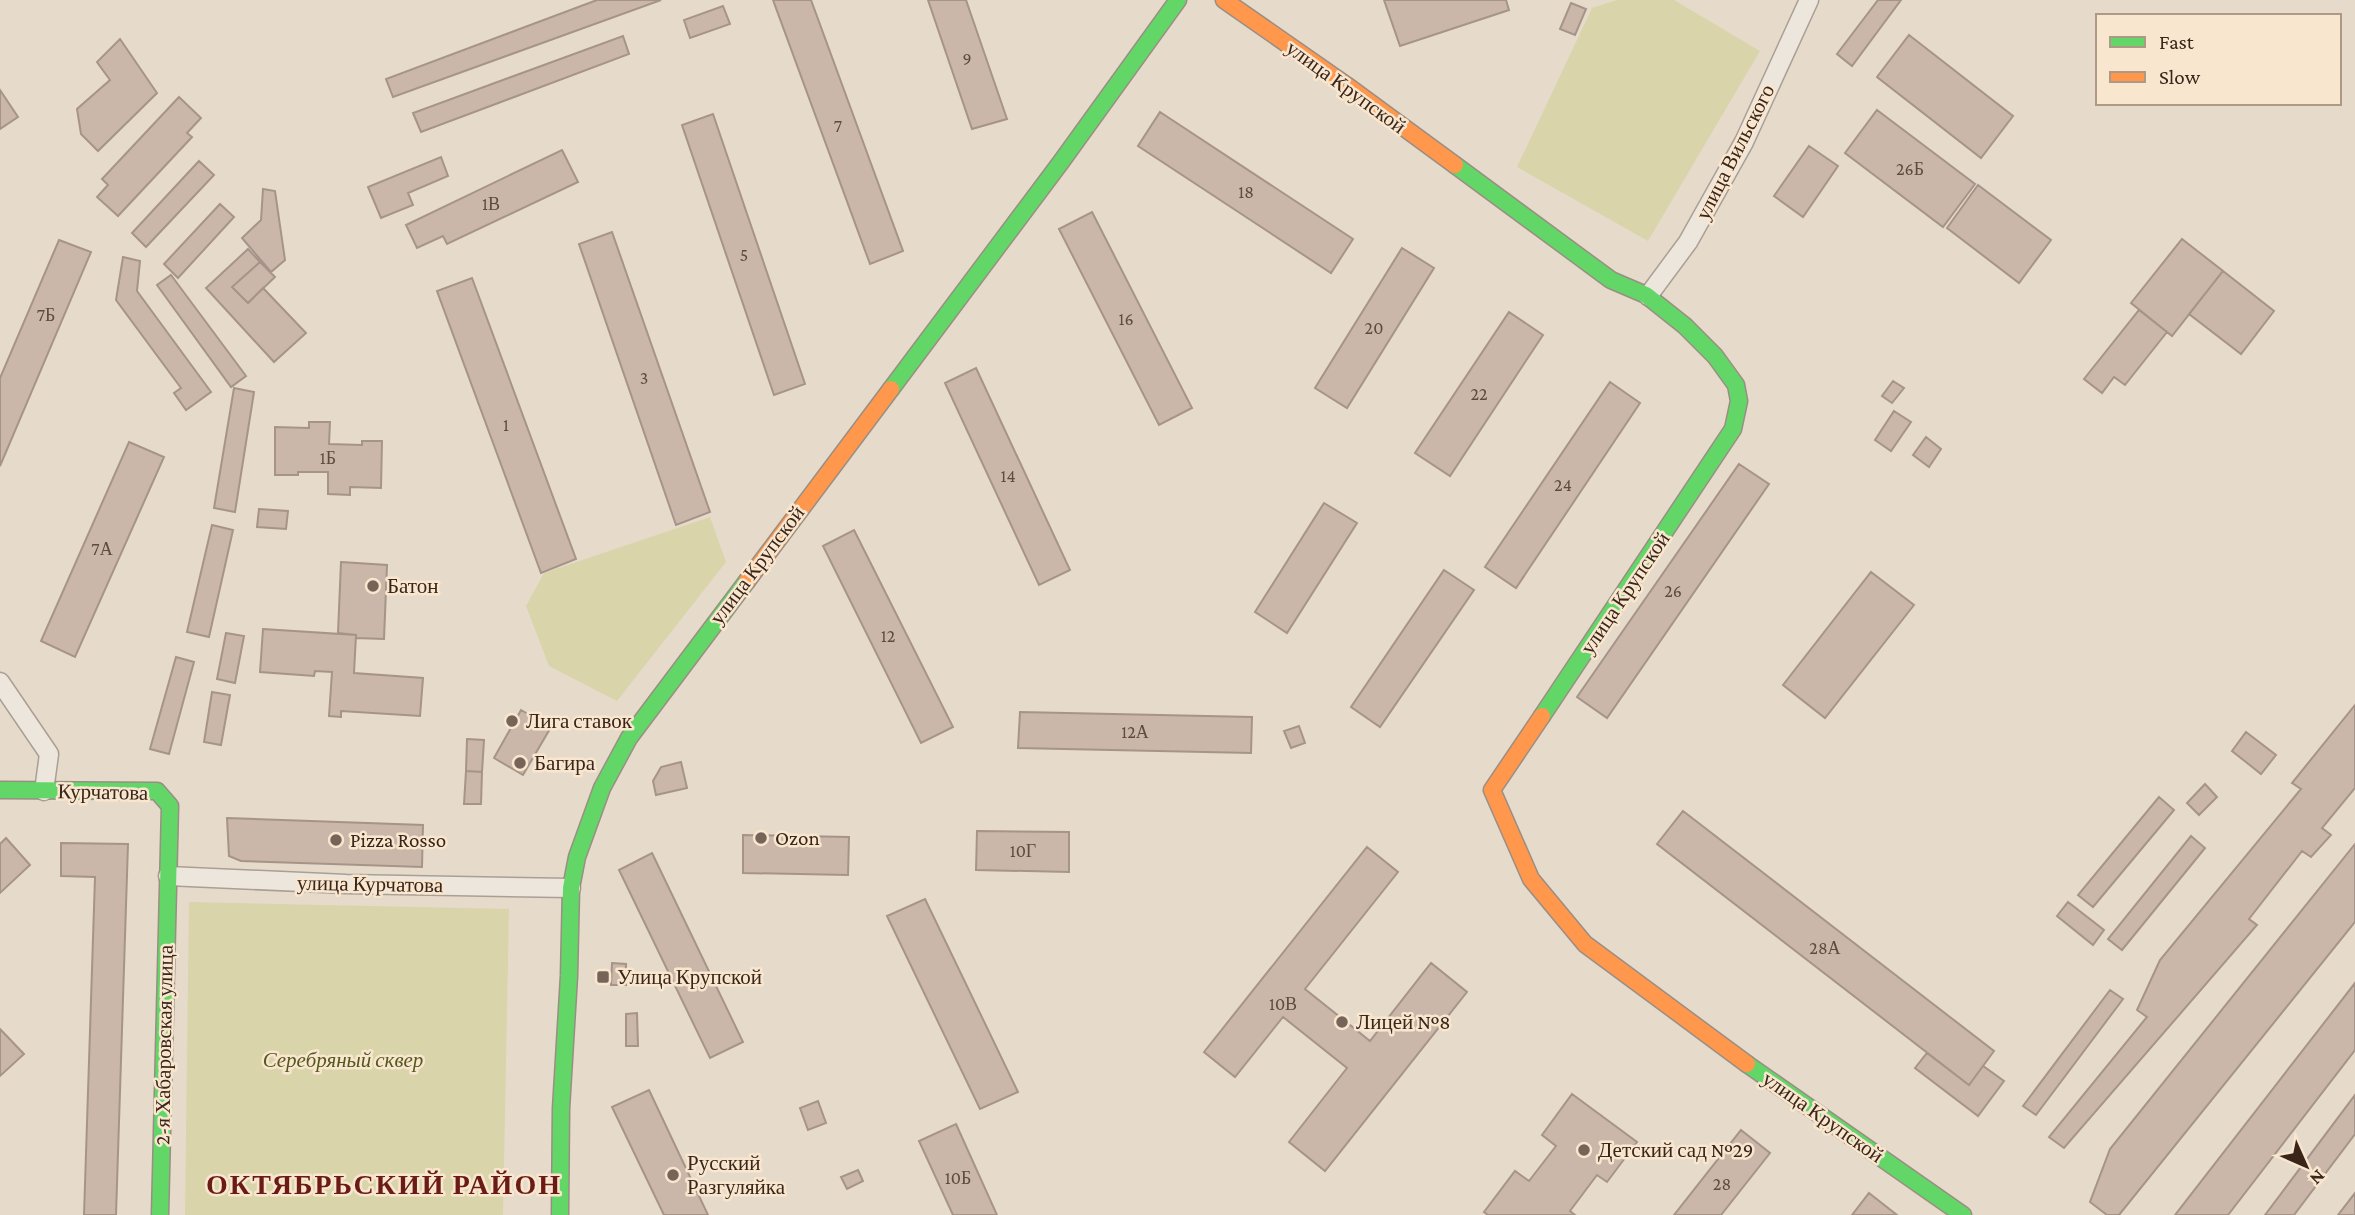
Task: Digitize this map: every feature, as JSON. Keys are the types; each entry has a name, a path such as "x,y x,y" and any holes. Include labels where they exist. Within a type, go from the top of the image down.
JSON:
{"street":[{"name":"улица Крупской","path":"560,1215 561,1109 571,888 577,857 602,788 629,738 1061,162 1178,0"},
{"name":"улица Крупской","path":"1224,0 1346,85 1611,280 1648,296 1690,330 1731,377 1739,395 1733,429 1492,789 1531,879 1586,944 1702,1032 1963,1215"},
{"name":"улица Вильского","path":"1648,296 1688,242 1744,142 1809,0"},
{"path":"0,682 49,754 44,791 0,790"},
{"name":"Курчатова","path":"44,791 157,791 170,806 168,876"},
{"name":"улица Курчатова","path":"168,876 318,883 571,888"},
{"name":"2-я Хабаровская улица","path":"159,1215 168,876"}],"green space":[{"path":"1617,0 1674,0 1760,51 1648,241 1517,167 1592,8"},
{"path":"710,517 726,562 617,701 549,666 526,606 544,573"},
{"name":"Серебряный сквер","path":"189,902 509,909 503,1215 185,1215"}],"building":[{"path":"597,0 661,0 393,97 386,79"},
{"path":"773,0 811,0 903,251 870,264"},
{"path":"928,0 966,0 1007,119 972,129"},
{"path":"1384,0 1506,0 1509,10 1400,46"},
{"path":"1878,0 1901,0 1852,66 1837,54"},
{"path":"1571,3 1586,9 1575,35 1560,29"},
{"path":"723,6 730,24 690,38 684,20"},
{"path":"1909,35 2013,116 1981,158 1877,77"},
{"path":"623,36 629,54 421,132 413,113"},
{"path":"120,39 157,93 98,151 81,134 77,109 110,80 97,62"},
{"path":"0,90 18,117 0,129"},
{"path":"179,97 201,118 187,133 192,137 118,216 97,197 108,185 102,179"},
{"path":"1877,110 1975,184 1943,227 1845,153"},
{"path":"1160,112 1353,239 1331,273 1138,146"},
{"path":"713,114 805,384 774,395 682,125"},
{"path":"1809,146 1838,166 1803,217 1774,196"},
{"path":"562,150 578,182 447,244 443,236 417,248 406,225"},
{"path":"441,157 448,176 408,193 413,205 381,218 368,187"},
{"path":"199,161 214,175 146,247 132,233"},
{"path":"1978,185 2051,240 2019,283 1947,228"},
{"path":"263,189 275,191 285,260 271,272 242,238 261,220"},
{"path":"220,204 234,217 178,278 164,264"},
{"path":"1092,212 1192,408 1159,425 1059,229"},
{"path":"612,232 710,512 676,525 579,244"},
{"path":"2182,239 2223,271 2172,336 2131,303"},
{"path":"59,240 91,252 0,466 0,378"},
{"path":"1402,248 1434,268 1347,408 1315,388"},
{"path":"248,249 260,262 232,287 248,303 263,288 306,333 274,362 206,288"},
{"path":"123,257 140,261 137,291 211,392 186,410 174,393 181,388 116,300"},
{"path":"260,262 275,277 248,303 232,287"},
{"path":"2223,271 2274,311 2241,354 2189,314"},
{"path":"171,275 246,376 231,387 157,285"},
{"path":"472,278 576,559 541,573 437,291"},
{"path":"2139,310 2167,332 2125,385 2114,377 2102,393 2084,379"},
{"path":"1509,312 1543,335 1450,476 1415,453"},
{"path":"976,368 1070,570 1039,585 945,383"},
{"path":"1893,381 1904,388 1892,403 1882,396"},
{"path":"1610,382 1640,403 1516,588 1485,567"},
{"path":"234,388 254,392 235,512 214,508"},
{"path":"1894,411 1911,422 1891,451 1875,440"},
{"path":"309,422 330,422 329,444 362,445 362,441 382,441 381,488 350,487 350,495 328,494 328,472 275,475 275,427 309,428"},
{"path":"1926,437 1941,449 1929,467 1913,455"},
{"path":"129,442 164,457 75,657 41,641"},
{"path":"1739,464 1769,484 1607,718 1577,697"},
{"path":"1324,503 1357,523 1287,633 1255,612"},
{"path":"259,509 288,511 286,529 257,527"},
{"path":"212,525 233,530 209,637 187,632"},
{"path":"854,530 953,727 921,743 823,546"},
{"path":"341,562 387,565 384,639 356,638 356,635 338,633"},
{"path":"1444,570 1474,590 1380,727 1351,707"},
{"path":"1871,572 1914,605 1825,718 1783,685"},
{"path":"263,629 356,635 354,673 423,678 420,716 341,711 341,717 329,716 332,672 315,671 314,676 260,672"},
{"path":"226,633 244,636 235,683 217,679"},
{"path":"176,657 194,662 169,754 150,749"},
{"path":"212,692 230,695 221,745 204,742"},
{"path":"2355,705 2355,788 2322,828 2331,835 2311,857 2302,851 2249,919 2257,925 2064,1148 2049,1137 2147,1017 2137,1010 2160,960 2301,789 2292,783"},
{"path":"521,710 551,727 523,775 494,758"},
{"path":"1020,712 1252,717 1251,753 1018,748"},
{"path":"1299,726 1305,743 1291,748 1284,731"},
{"path":"2246,732 2276,755 2261,774 2232,751"},
{"path":"467,739 484,740 482,772 466,771"},
{"path":"681,762 687,788 656,795 653,781 661,767"},
{"path":"466,771 482,772 481,804 464,804"},
{"path":"2205,784 2217,797 2199,815 2187,803"},
{"path":"2159,797 2174,810 2093,907 2078,895"},
{"path":"1683,811 1994,1051 1969,1085 1657,844"},
{"path":"227,818 423,825 422,867 241,861 229,856"},
{"path":"977,831 1069,832 1069,872 976,870"},
{"path":"743,835 849,837 848,875 743,873"},
{"path":"2191,836 2205,848 2122,950 2108,939"},
{"path":"6,838 30,865 0,893 0,844"},
{"path":"61,843 128,844 116,1215 84,1215 95,877 61,876"},
{"path":"2355,844 2355,922 2119,1215 2107,1215 2090,1202 2110,1149"},
{"path":"1367,847 1398,872 1305,989 1370,1041 1431,963 1467,992 1325,1171 1289,1142 1347,1068 1283,1017 1235,1077 1204,1052"},
{"path":"652,853 743,1042 710,1058 619,870"},
{"path":"925,899 1018,1092 980,1109 887,916"},
{"path":"2068,902 2104,930 2093,945 2057,916"},
{"path":"612,963 626,964 626,985 611,985"},
{"path":"2355,983 2355,1050 2228,1215 2175,1215"},
{"path":"2110,990 2123,999 2036,1115 2023,1106"},
{"path":"637,1013 638,1046 626,1046 626,1014"},
{"path":"0,1029 24,1054 0,1076"},
{"path":"1927,1053 1969,1085 1983,1066 2004,1081 1978,1116 1915,1068"},
{"path":"649,1090 708,1215 664,1215 612,1107"},
{"path":"1572,1094 1637,1142 1607,1182 1597,1175 1570,1211 1575,1215 1488,1215 1484,1212 1515,1171 1529,1181 1556,1146 1542,1135"},
{"path":"2355,1095 2355,1134 2294,1215 2265,1215"},
{"path":"818,1101 826,1123 808,1130 800,1108"},
{"path":"956,1124 997,1215 953,1215 919,1141"},
{"path":"1741,1130 1770,1153 1721,1215 1674,1215"},
{"path":"858,1170 863,1181 847,1189 841,1177"},
{"path":"1869,1193 1897,1215 1852,1215"},
{"path":"2355,1193 2355,1215 2338,1215"}],"traffic: fast":[{"path":"891,389 1178,0"},
{"path":"1455,165 1611,280 1646,295 1685,326 1715,356 1736,385 1739,401 1733,429 1542,716"},
{"path":"560,1215 561,1109 571,888 577,857 602,788 629,738 747,581"},
{"path":"0,790 157,791 170,806 160,1215"},
{"path":"1747,1064 1963,1215"}],"traffic: slow":[{"path":"1224,0 1455,165"},
{"path":"747,581 891,389"},
{"path":"1542,716 1492,790 1531,879 1585,944 1747,1064"}],"place":[{"name":"Батон","path":"373,586"},
{"name":"Лига ставок","path":"512,721"},
{"name":"Багира","path":"520,763"},
{"name":"Ozon","path":"761,838"},
{"name":"Pizza Rosso","path":"336,840"},
{"name":"Улица Крупской","path":"603,977"},
{"name":"Лицей №8","path":"1342,1022"},
{"name":"Детский сад №29","path":"1584,1150"},
{"name":"Русский Разгуляйка","path":"673,1175"}],"district":[{"name":"ОКТЯБРЬСКИЙ РАЙОН","path":"384,1184"}]}
